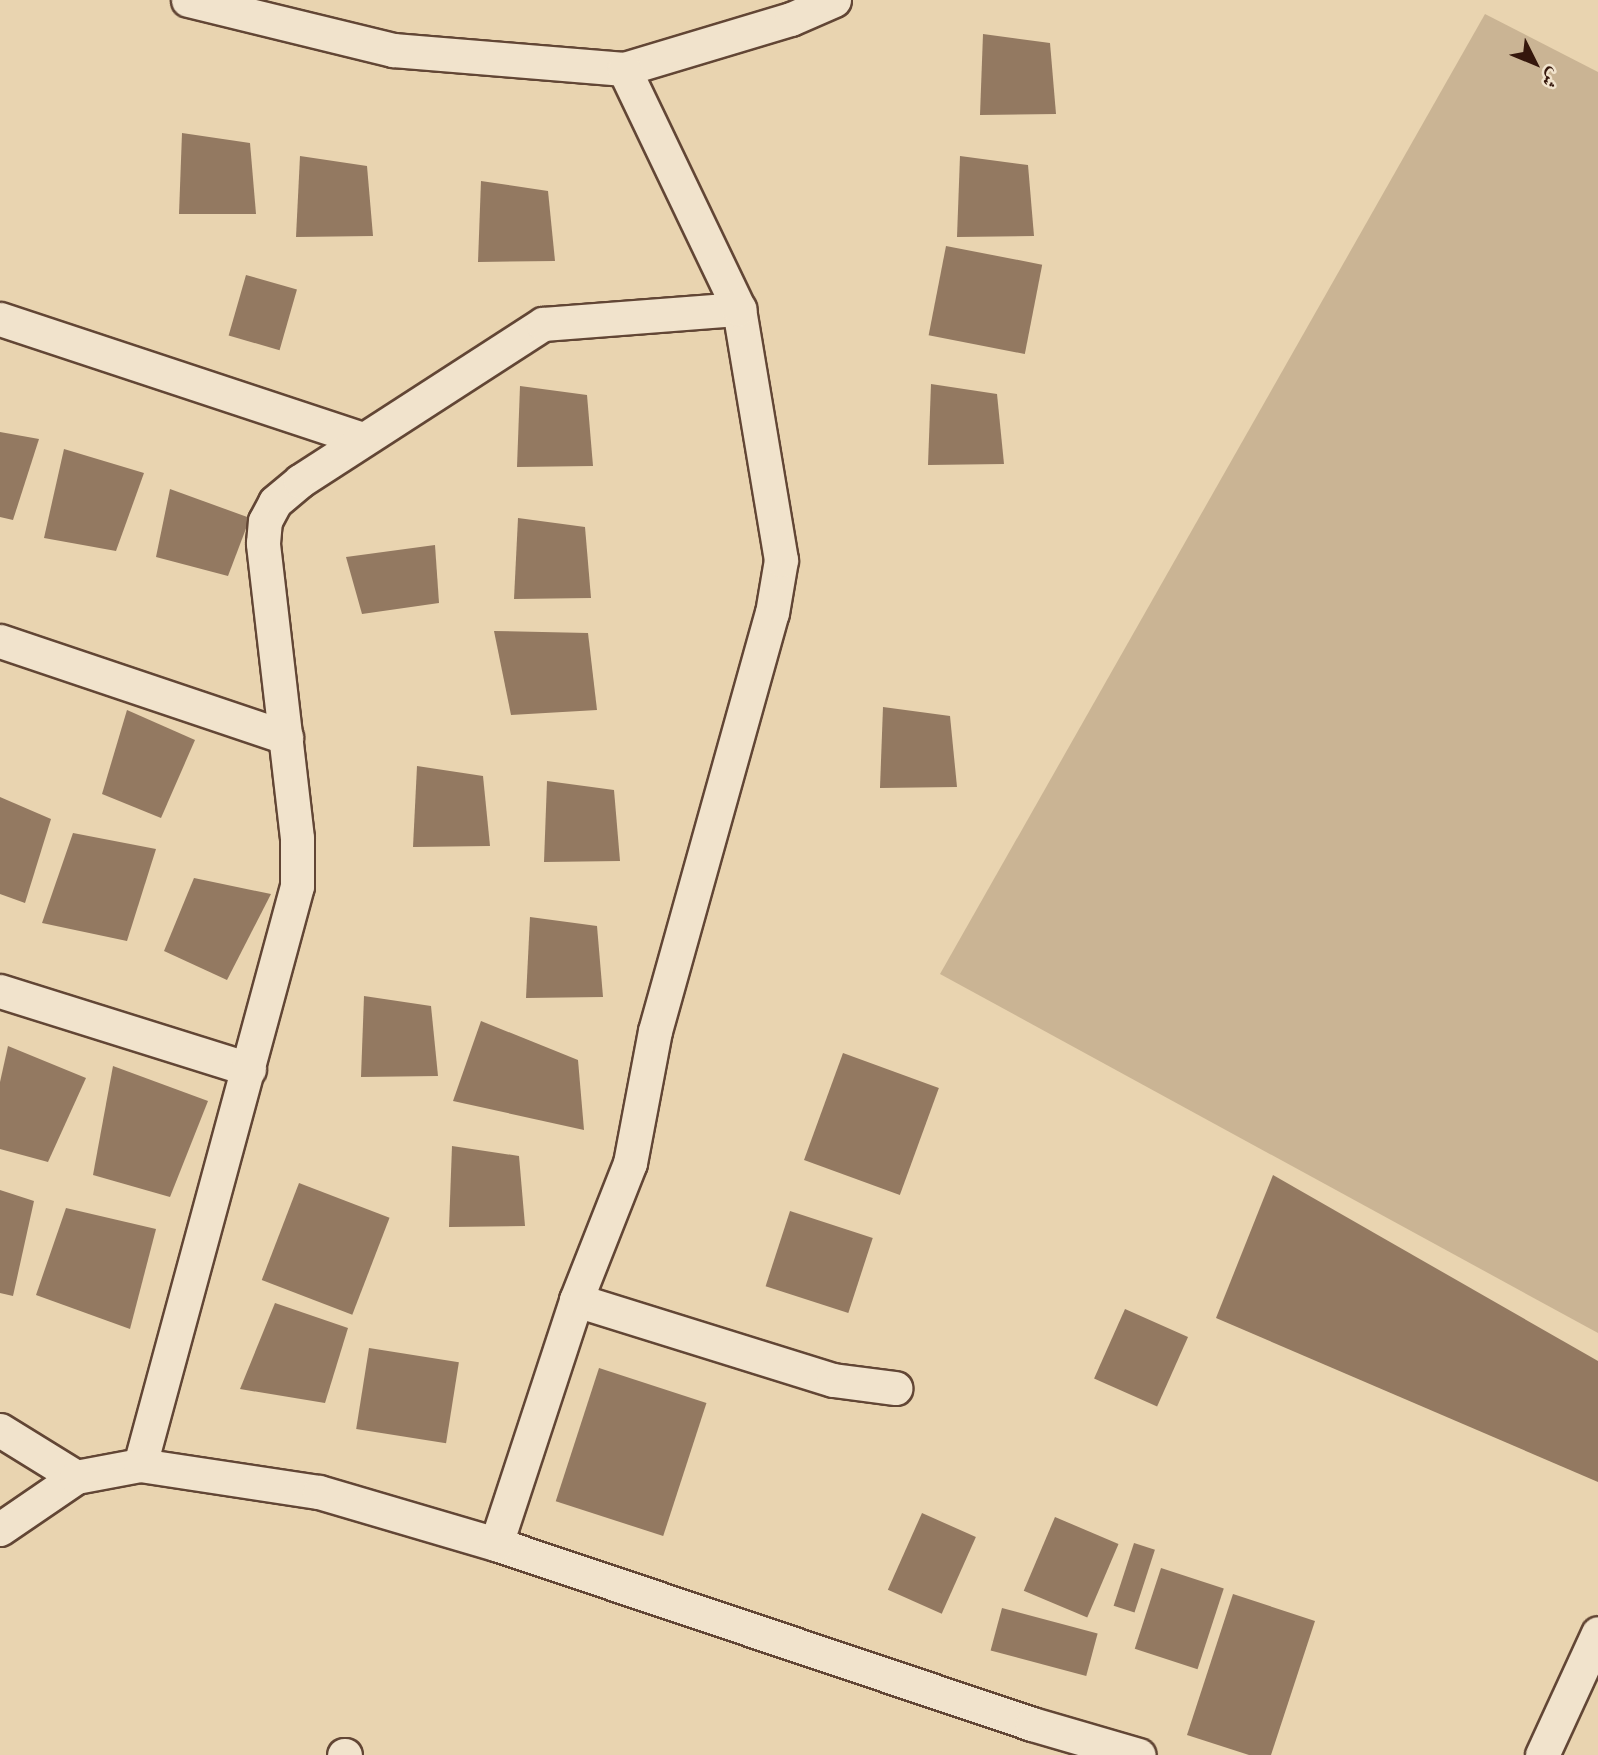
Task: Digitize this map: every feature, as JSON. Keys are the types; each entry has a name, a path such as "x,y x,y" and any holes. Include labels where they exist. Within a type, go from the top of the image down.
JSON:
{"street":[{"path":"188,0 393,50 624,69 791,19 834,0"},
{"path":"496,1544 576,1300 630,1163 655,1031 772,612 781,560 739,309 624,69"},
{"path":"140,1465 297,886 297,838 263,543 265,520 275,502 362,439 543,324 739,309"},
{"path":"0,319 362,439"},
{"path":"0,641 286,737"},
{"path":"0,991 249,1069"},
{"path":"576,1300 833,1380 895,1388"},
{"path":"0,1430 76,1477"},
{"path":"0,1529 76,1477 140,1465 319,1492 496,1544 1032,1724 1139,1755"},
{"path":"1542,1755 1598,1633"}],"shaded area":[{"path":"1485,14 1598,72 1598,1333 940,974"}],"building":[{"path":"983,34 1050,43 1056,114 980,115"},
{"path":"182,133 250,143 256,214 179,214"},
{"path":"300,156 367,166 373,236 296,237"},
{"path":"960,156 1028,165 1034,236 957,237"},
{"path":"481,181 548,191 555,261 478,262"},
{"path":"946,246 1042,265 1025,354 929,335"},
{"path":"246,275 297,290 280,350 229,336"},
{"path":"931,384 997,394 1004,464 928,465"},
{"path":"520,386 587,395 593,466 517,467"},
{"path":"0,432 39,439 13,520 0,517"},
{"path":"64,449 144,473 116,551 44,538"},
{"path":"170,489 250,518 228,576 156,557"},
{"path":"518,518 585,527 591,598 514,599"},
{"path":"435,545 439,603 362,614 346,557"},
{"path":"494,631 588,633 597,710 511,715"},
{"path":"883,707 950,716 957,787 880,788"},
{"path":"127,710 195,740 161,818 102,794"},
{"path":"417,766 483,776 490,846 413,847"},
{"path":"547,781 614,790 620,861 544,862"},
{"path":"0,797 51,819 25,903 0,894"},
{"path":"73,833 156,849 127,941 42,923"},
{"path":"194,878 271,894 227,980 164,951"},
{"path":"530,917 597,926 603,997 526,998"},
{"path":"364,996 431,1006 438,1076 361,1077"},
{"path":"481,1021 578,1060 584,1130 453,1101"},
{"path":"8,1046 86,1078 48,1162 0,1149 0,1082"},
{"path":"843,1053 939,1088 900,1195 804,1160"},
{"path":"113,1066 208,1101 170,1197 93,1175"},
{"path":"452,1146 519,1156 525,1226 449,1227"},
{"path":"1273,1175 1598,1361 1598,1482 1216,1318"},
{"path":"299,1183 390,1218 352,1315 262,1280"},
{"path":"0,1190 34,1201 13,1296 0,1293"},
{"path":"66,1208 156,1229 130,1329 36,1295"},
{"path":"790,1211 873,1238 848,1313 766,1286"},
{"path":"275,1303 348,1328 325,1403 240,1389"},
{"path":"1125,1309 1188,1337 1157,1406 1094,1378"},
{"path":"369,1348 459,1362 446,1443 356,1429"},
{"path":"599,1368 706,1403 663,1536 556,1501"},
{"path":"922,1513 976,1537 942,1614 888,1590"},
{"path":"1055,1517 1119,1544 1087,1618 1024,1591"},
{"path":"1134,1543 1155,1550 1135,1613 1114,1606"},
{"path":"1161,1568 1224,1588 1198,1669 1135,1649"},
{"path":"1233,1594 1315,1621 1271,1755 1249,1755 1187,1735"},
{"path":"1002,1608 1098,1634 1086,1676 991,1651"}]}
